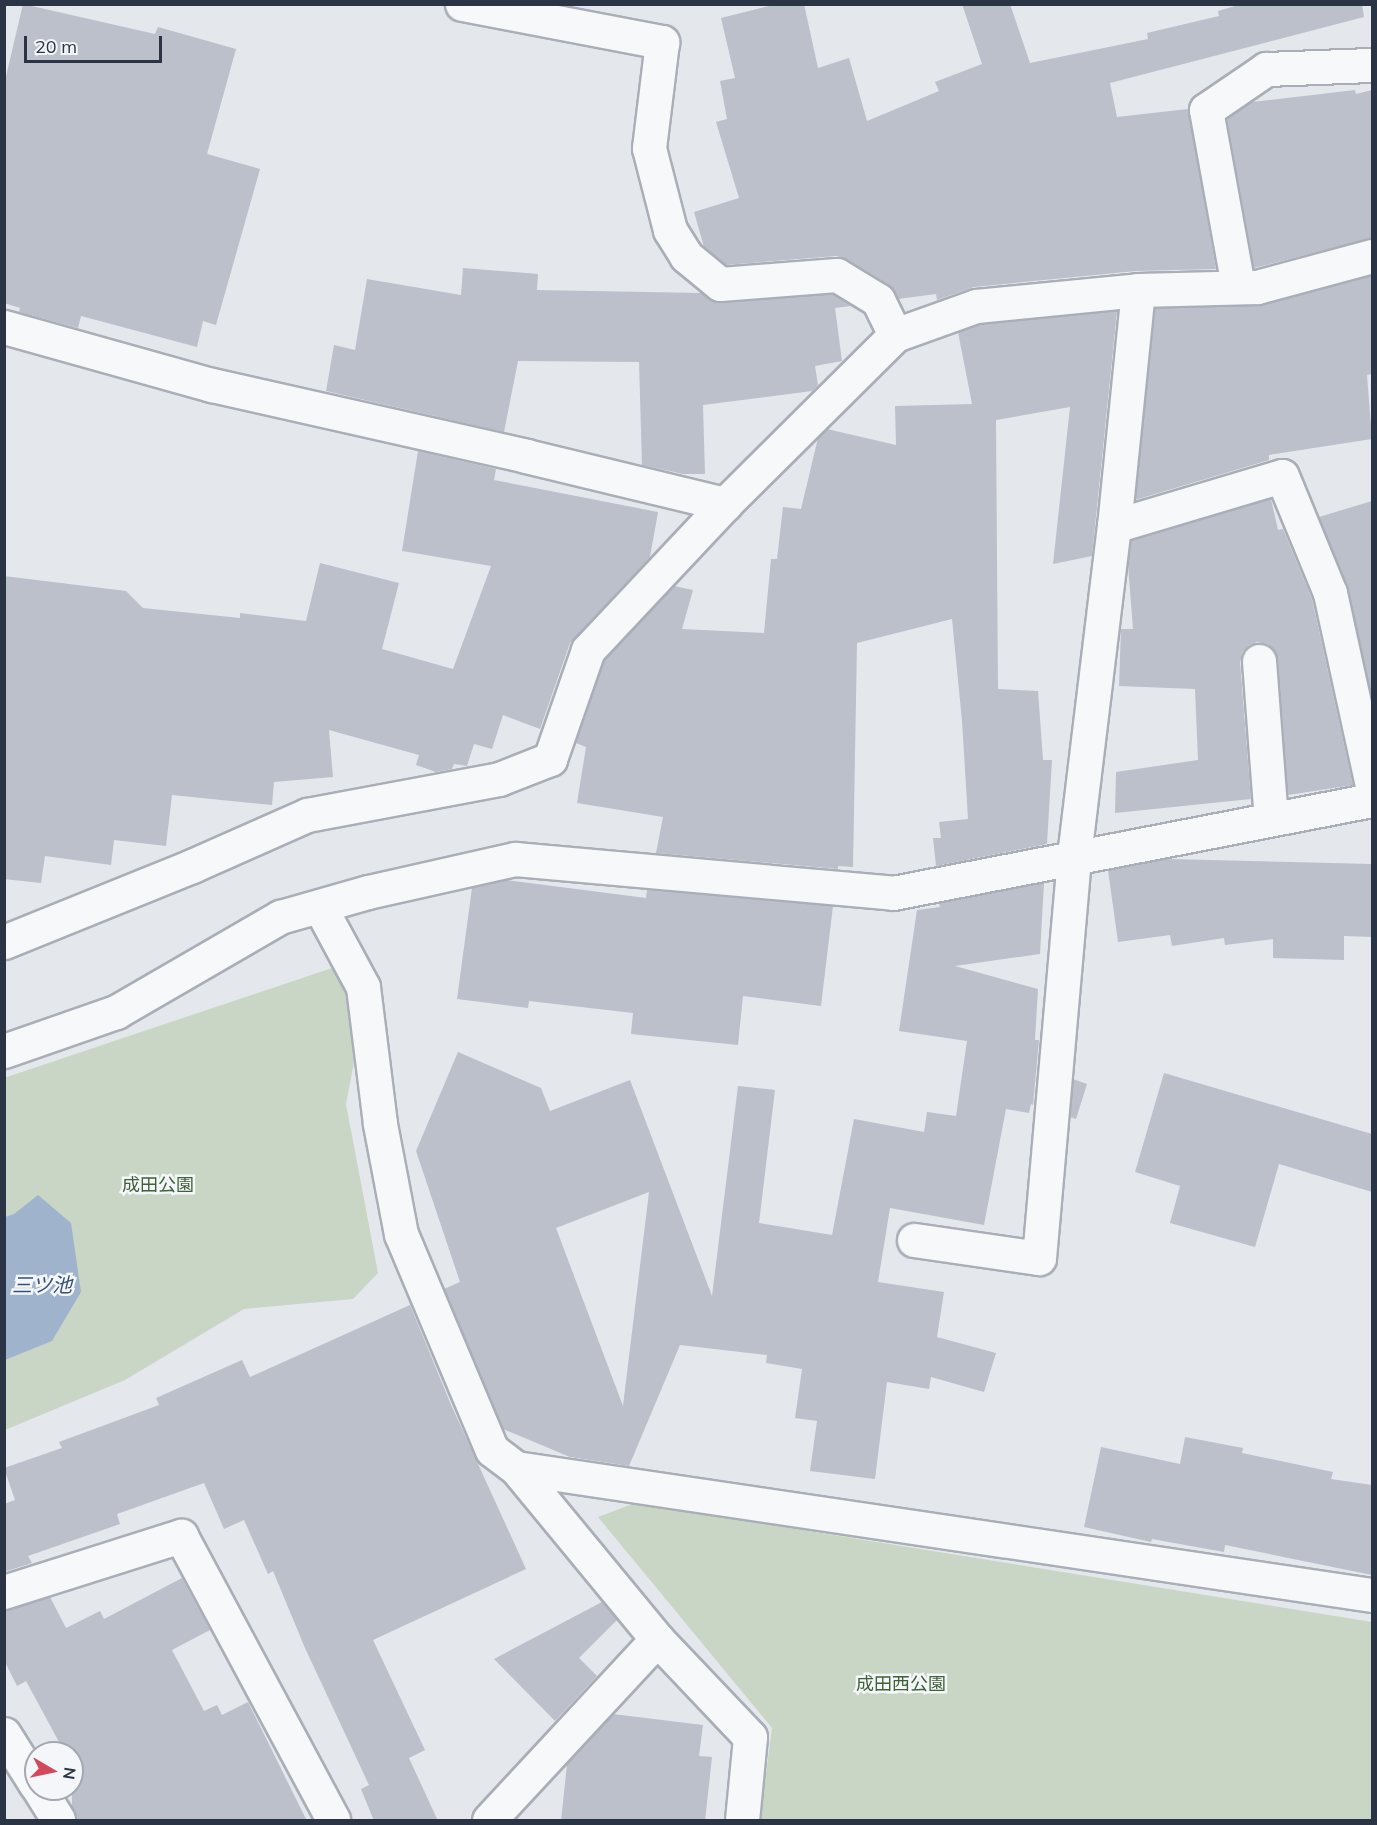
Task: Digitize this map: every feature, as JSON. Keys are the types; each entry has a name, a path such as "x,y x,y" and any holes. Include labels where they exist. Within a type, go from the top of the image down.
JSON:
{"street":[{"path":"462,4 662,42 649,148 670,230 686,256 720,284 837,275 878,300 895,335"},
{"path":"1238,286 1206,110 1266,69 1372,65"},
{"path":"4,942 192,866 307,814 499,779 550,759 588,650 725,504 895,335 976,306 1138,290 1257,287 1372,256"},
{"path":"914,1240 1040,1258 1074,856 1114,526 1138,290"},
{"path":"4,327 212,386 526,456 725,504"},
{"path":"1114,526 1282,476 1330,593 1372,785"},
{"path":"1258,661 1271,819"},
{"path":"4,1051 116,1012 279,917 368,892 515,859 892,892 1372,800"},
{"path":"320,907 363,987 380,1124 401,1234 492,1450 516,1468 657,1639 750,1737 742,1821"},
{"path":"516,1468 1372,1595"},
{"path":"4,1592 181,1536 333,1821"},
{"path":"489,1821 657,1639"},
{"path":"4,1734 24,1766"},
{"path":"46,1801 58,1821"}],"green space":[{"name":"成田公園","path":"344,964 360,1031 346,1104 378,1273 353,1299 244,1309 125,1380 5,1430 4,1078"},
{"name":"成田西公園","path":"635,1503 1372,1622 1372,1820 760,1820 772,1728 598,1517"}],"water":[{"name":"三ツ池","path":"38,1195 71,1223 81,1292 52,1341 5,1360 5,1217 14,1214"}],"building":[{"path":"23,4 155,34 158,27 236,49 207,154 260,169 216,325 203,321 197,347 81,316 78,328 19,312 20,308 4,303 4,85"},
{"path":"777,4 804,4 818,68 849,58 867,121 939,91 935,82 982,64 962,4 1010,4 1030,63 1148,39 1147,33 1219,16 1218,11 1242,4 1362,4 1364,17 1110,83 1117,117 1188,109 1216,269 1136,271 974,287 937,300 936,294 898,299 888,284 847,259 836,256 726,265 704,247 694,212 739,198 716,122 727,119 720,81 735,78 721,18"},
{"path":"1355,90 1356,94 1372,90 1372,238 1254,268 1227,119 1252,102"},
{"path":"463,268 538,274 537,290 702,293 721,303 832,294 851,306 835,308 842,361 815,366 818,385 812,391 703,405 705,474 683,474 642,465 639,362 518,361 504,432 326,391 334,345 355,350 367,279 461,295"},
{"path":"1372,275 1372,374 1367,375 1372,439 1269,455 1269,460 1135,500 1155,308 1262,305"},
{"path":"1117,311 1092,556 1053,564 1070,407 996,420 998,689 1038,691 1043,760 1052,760 1047,844 936,866 933,838 941,838 939,822 968,819 962,721 952,619 857,643 853,867 838,866 838,869 656,853 663,817 577,803 586,747 576,743 604,660 674,586 693,590 682,629 764,633 771,559 777,559 783,507 801,509 818,438 827,429 896,445 895,406 972,404 958,332 980,324"},
{"path":"418,451 496,469 494,480 658,512 650,557 570,643 540,729 503,715 492,749 474,744 467,766 454,764 452,769 436,772 416,765 419,755 329,730 333,777 274,782 272,805 172,795 166,846 114,840 111,865 45,856 41,883 4,879 4,576 126,591 143,608 240,618 240,613 306,621 320,563 399,583 382,649 453,669 491,566 402,551"},
{"path":"1271,499 1278,530 1283,529 1312,599 1353,785 1288,795 1278,660 1275,651 1268,644 1257,642 1249,645 1242,652 1240,662 1251,799 1115,813 1116,772 1198,760 1195,689 1119,686 1121,629 1133,629 1128,565 1131,540"},
{"path":"1372,501 1372,700 1348,589 1319,517"},
{"path":"1167,859 1372,864 1372,937 1344,936 1344,960 1273,958 1273,939 1225,945 1224,938 1172,946 1170,935 1118,942 1108,870"},
{"path":"507,880 646,898 647,890 833,906 821,1006 743,996 738,1045 631,1034 633,1013 529,1001 528,1008 457,999 472,888"},
{"path":"1044,883 1040,954 955,966 1038,989 1035,1040 1039,1040 1033,1105 1031,1104 1029,1113 1006,1109 984,1225 890,1208 878,1282 944,1292 937,1337 996,1353 984,1392 931,1377 929,1389 887,1382 875,1479 810,1471 817,1421 795,1418 802,1369 766,1363 767,1355 680,1345 629,1466 570,1457 503,1429 444,1289 460,1282 416,1151 458,1052 541,1088 550,1111 630,1080 712,1296 738,1086 775,1090 759,1223 832,1235 854,1119 924,1132 927,1112 956,1116 967,1041 899,1031 917,910 940,907 939,903","holes":["649,1192 623,1406 556,1228"]},
{"path":"1164,1073 1372,1134 1372,1192 1279,1164 1255,1247 1170,1223 1180,1186 1135,1172"},
{"path":"1073,1079 1087,1084 1076,1119 1070,1117"},
{"path":"410,1305 452,1407 526,1569 373,1640 425,1750 409,1758 438,1821 374,1821 361,1789 369,1785 305,1648 273,1571 268,1574 244,1520 224,1529 204,1483 117,1514 120,1524 28,1556 32,1563 4,1572 4,1504 15,1500 4,1468 62,1448 59,1442 159,1405 156,1398 242,1360 250,1377"},
{"path":"1185,1437 1243,1448 1242,1453 1333,1472 1331,1479 1372,1485 1372,1575 1225,1545 1224,1552 1152,1539 1151,1542 1084,1527 1101,1447 1180,1464"},
{"path":"182,1578 210,1630 172,1650 204,1711 217,1705 222,1715 248,1702 307,1821 77,1821 72,1801 84,1801 84,1741 58,1741 26,1681 17,1686 4,1660 4,1610 50,1597 66,1628 100,1611 104,1619"},
{"path":"602,1602 617,1620 579,1658 597,1676 555,1721 494,1659"},
{"path":"613,1714 703,1725 699,1756 712,1757 705,1821 561,1821 567,1764"}]}
